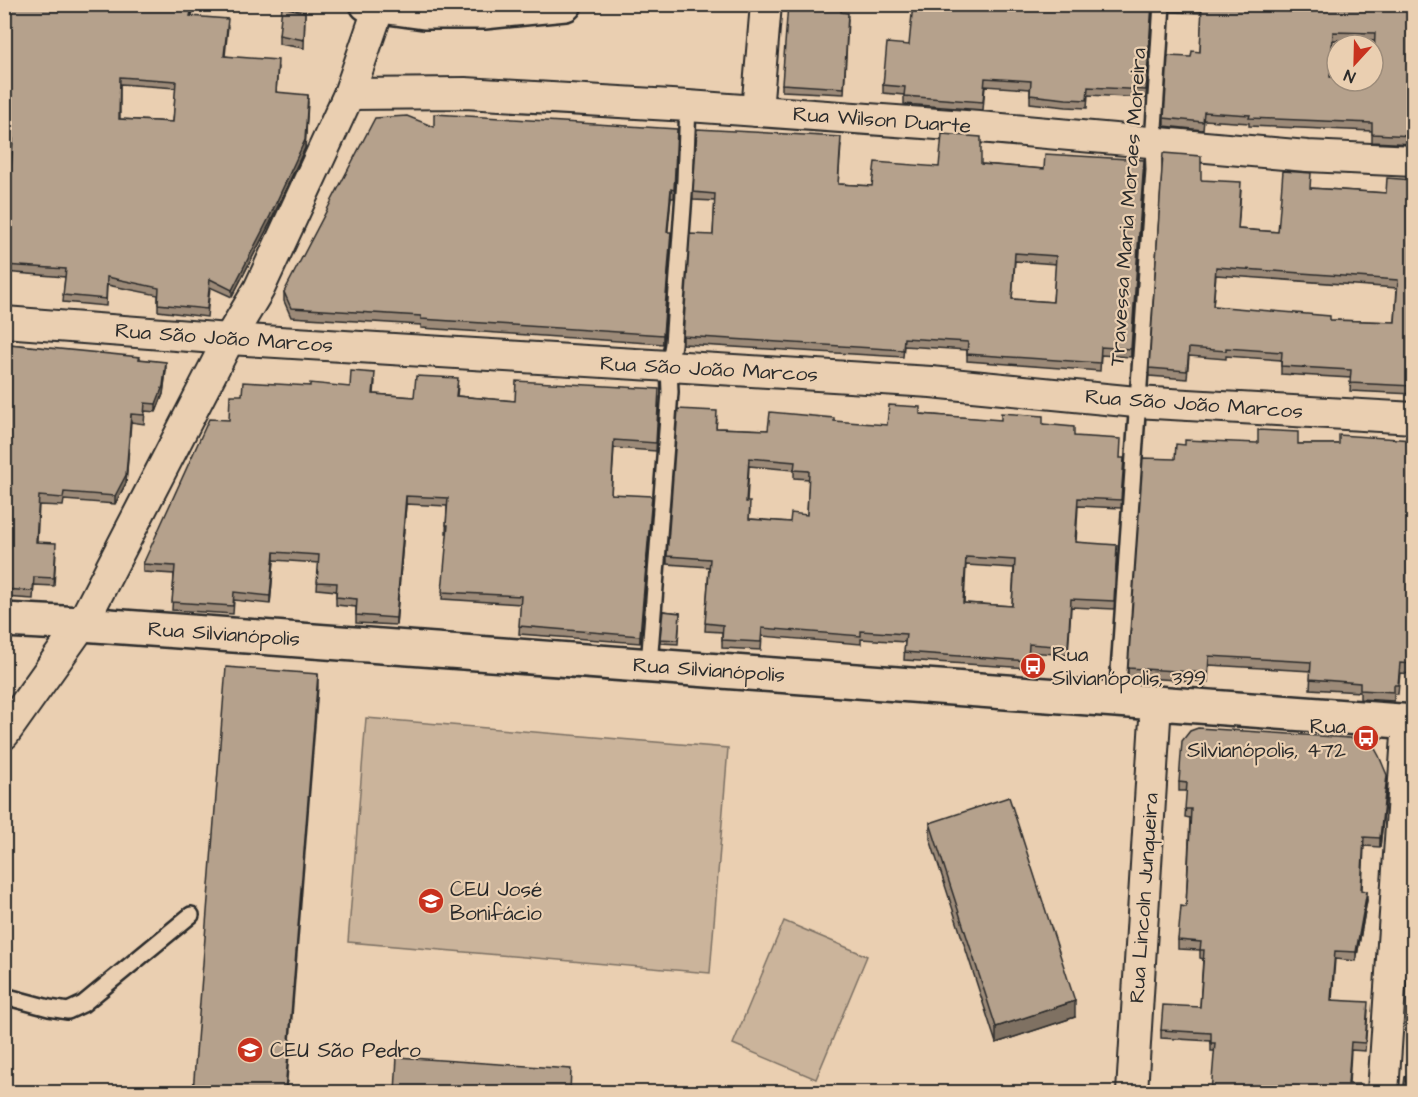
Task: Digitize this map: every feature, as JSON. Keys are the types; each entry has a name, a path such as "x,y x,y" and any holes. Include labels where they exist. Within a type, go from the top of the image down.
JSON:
{"street":[{"path":"4,734 82,624 229,339 259,289 349,94 375,5 424,12 484,12 564,4"},
{"path":"757,111 766,4"},
{"name":"Rua Wilson Duarte","path":"349,94 465,93 688,106 1307,156 1413,161"},
{"name":"Rua São João Marcos","path":"4,322 669,368 931,382 1136,402 1413,418"},
{"name":"Rua Silvianópolis","path":"4,620 1411,722"},
{"name":"Rua Lincoln Junqueira","path":"1132,1092 1156,703"},
{"path":"1383,1092 1411,722"}],"lane":[{"name":"Travessa Maria Moraes Moreira","path":"1117,700 1154,170 1153,143 1162,4"},
{"path":"649,666 670,392 669,368 673,344 685,180 688,106"},
{"path":"4,996 68,1011 83,1004 191,915"}],"shaded area":[{"path":"366,718 728,748 710,973 348,942"},
{"path":"784,921 867,956 816,1079 733,1044"}],"building":[{"path":"4,4 193,4 190,16 228,19 224,56 278,60 276,92 308,95 305,140 270,216 232,290 210,279 207,309 158,304 159,288 107,277 106,299 63,295 66,269 4,265 4,185 10,185 13,139 4,138","holes":["120,77 176,81 173,122 119,119"]},
{"path":"788,4 841,4 841,12 848,13 844,88 782,84"},
{"path":"913,4 1152,4 1146,90 1088,87 1087,100 1066,99 1030,95 1031,81 985,78 983,102 904,96 905,87 883,85 887,43 909,45"},
{"path":"1185,4 1413,4 1413,136 1372,134 1372,123 1249,118 1250,115 1204,112 1203,122 1164,118 1168,56 1191,57 1192,51 1200,52 1202,5"},
{"path":"282,7 305,12 304,40 279,35"},
{"path":"434,114 677,129 674,190 671,189 667,232 671,232 663,335 291,308 284,292 375,118 407,116 434,127"},
{"path":"697,129 841,137 838,184 872,186 875,162 939,167 942,134 981,137 981,164 1044,169 1045,154 1144,160 1131,349 1101,347 1100,363 967,354 968,342 904,338 903,350 683,336 690,234 713,235 715,194 693,192","holes":["1015,253 1056,256 1053,302 1012,299"]},
{"path":"1163,153 1201,156 1201,180 1241,182 1238,229 1278,232 1283,171 1311,173 1310,188 1386,193 1387,178 1413,180 1413,386 1350,383 1351,370 1281,366 1282,352 1226,348 1226,351 1189,348 1187,371 1149,368","holes":["1216,267 1398,280 1395,322 1330,320 1330,316 1213,306"]},
{"path":"4,341 9,344 140,357 139,359 166,362 163,386 156,404 145,403 144,415 131,414 126,475 115,496 64,492 63,498 39,496 36,542 56,543 54,578 34,577 33,591 4,589"},
{"path":"351,371 375,373 373,394 414,397 416,376 458,378 456,396 515,401 516,381 659,389 656,443 614,440 611,494 652,496 640,636 519,626 521,596 442,592 448,498 406,496 396,618 356,615 357,599 336,597 337,583 317,582 319,555 274,552 270,596 234,592 233,606 172,602 175,566 143,564 209,419 229,420 230,395 242,395 243,382 310,386 310,383 350,387"},
{"path":"889,405 920,407 920,414 1001,420 1001,413 1043,416 1043,424 1074,427 1074,436 1121,439 1120,458 1124,458 1121,500 1078,498 1075,542 1117,545 1114,601 1071,599 1068,647 1029,644 1028,661 904,652 906,634 861,631 861,636 762,628 761,642 722,640 723,625 705,623 710,559 667,556 678,409 717,411 716,428 768,430 770,412 834,418 834,421 887,425","holes":["749,458 795,462 794,470 809,471 807,515 791,513 790,522 749,519 750,502 746,502","966,557 1015,560 1012,606 963,603"]},
{"path":"1258,430 1298,432 1298,444 1339,444 1339,435 1413,440 1413,664 1400,663 1398,685 1394,685 1394,692 1360,690 1360,683 1310,679 1311,662 1209,656 1208,673 1128,668 1143,458 1175,459 1176,444 1185,445 1185,440 1258,443"},
{"path":"663,611 680,613 678,640 660,639"},
{"path":"226,667 318,674 285,1092 193,1092"},
{"path":"1198,728 1364,739 1374,747 1379,756 1387,775 1380,838 1364,837 1361,890 1367,891 1356,952 1335,951 1331,1000 1368,1002 1365,1043 1351,1042 1348,1084 1362,1084 1362,1092 1211,1092 1215,1043 1211,1043 1211,1033 1161,1030 1163,1005 1200,1007 1204,950 1200,950 1201,942 1178,940 1181,906 1186,907 1191,809 1185,809 1187,783 1179,782 1182,741 1190,731"},
{"path":"1009,797 1075,1001 996,1027 930,823"},
{"path":"397,1057 571,1069 570,1092 395,1092"},
{"path":"1405,1077 1413,1078 1413,1092 1403,1092"}],"place":[{"name":"Rua Silvianópolis, 399","path":"1033,666"},
{"name":"Rua Silvianópolis, 472","path":"1366,738"},
{"name":"CEU José Bonifácio","path":"431,901"},
{"name":"CEU São Pedro","path":"250,1050"}]}
